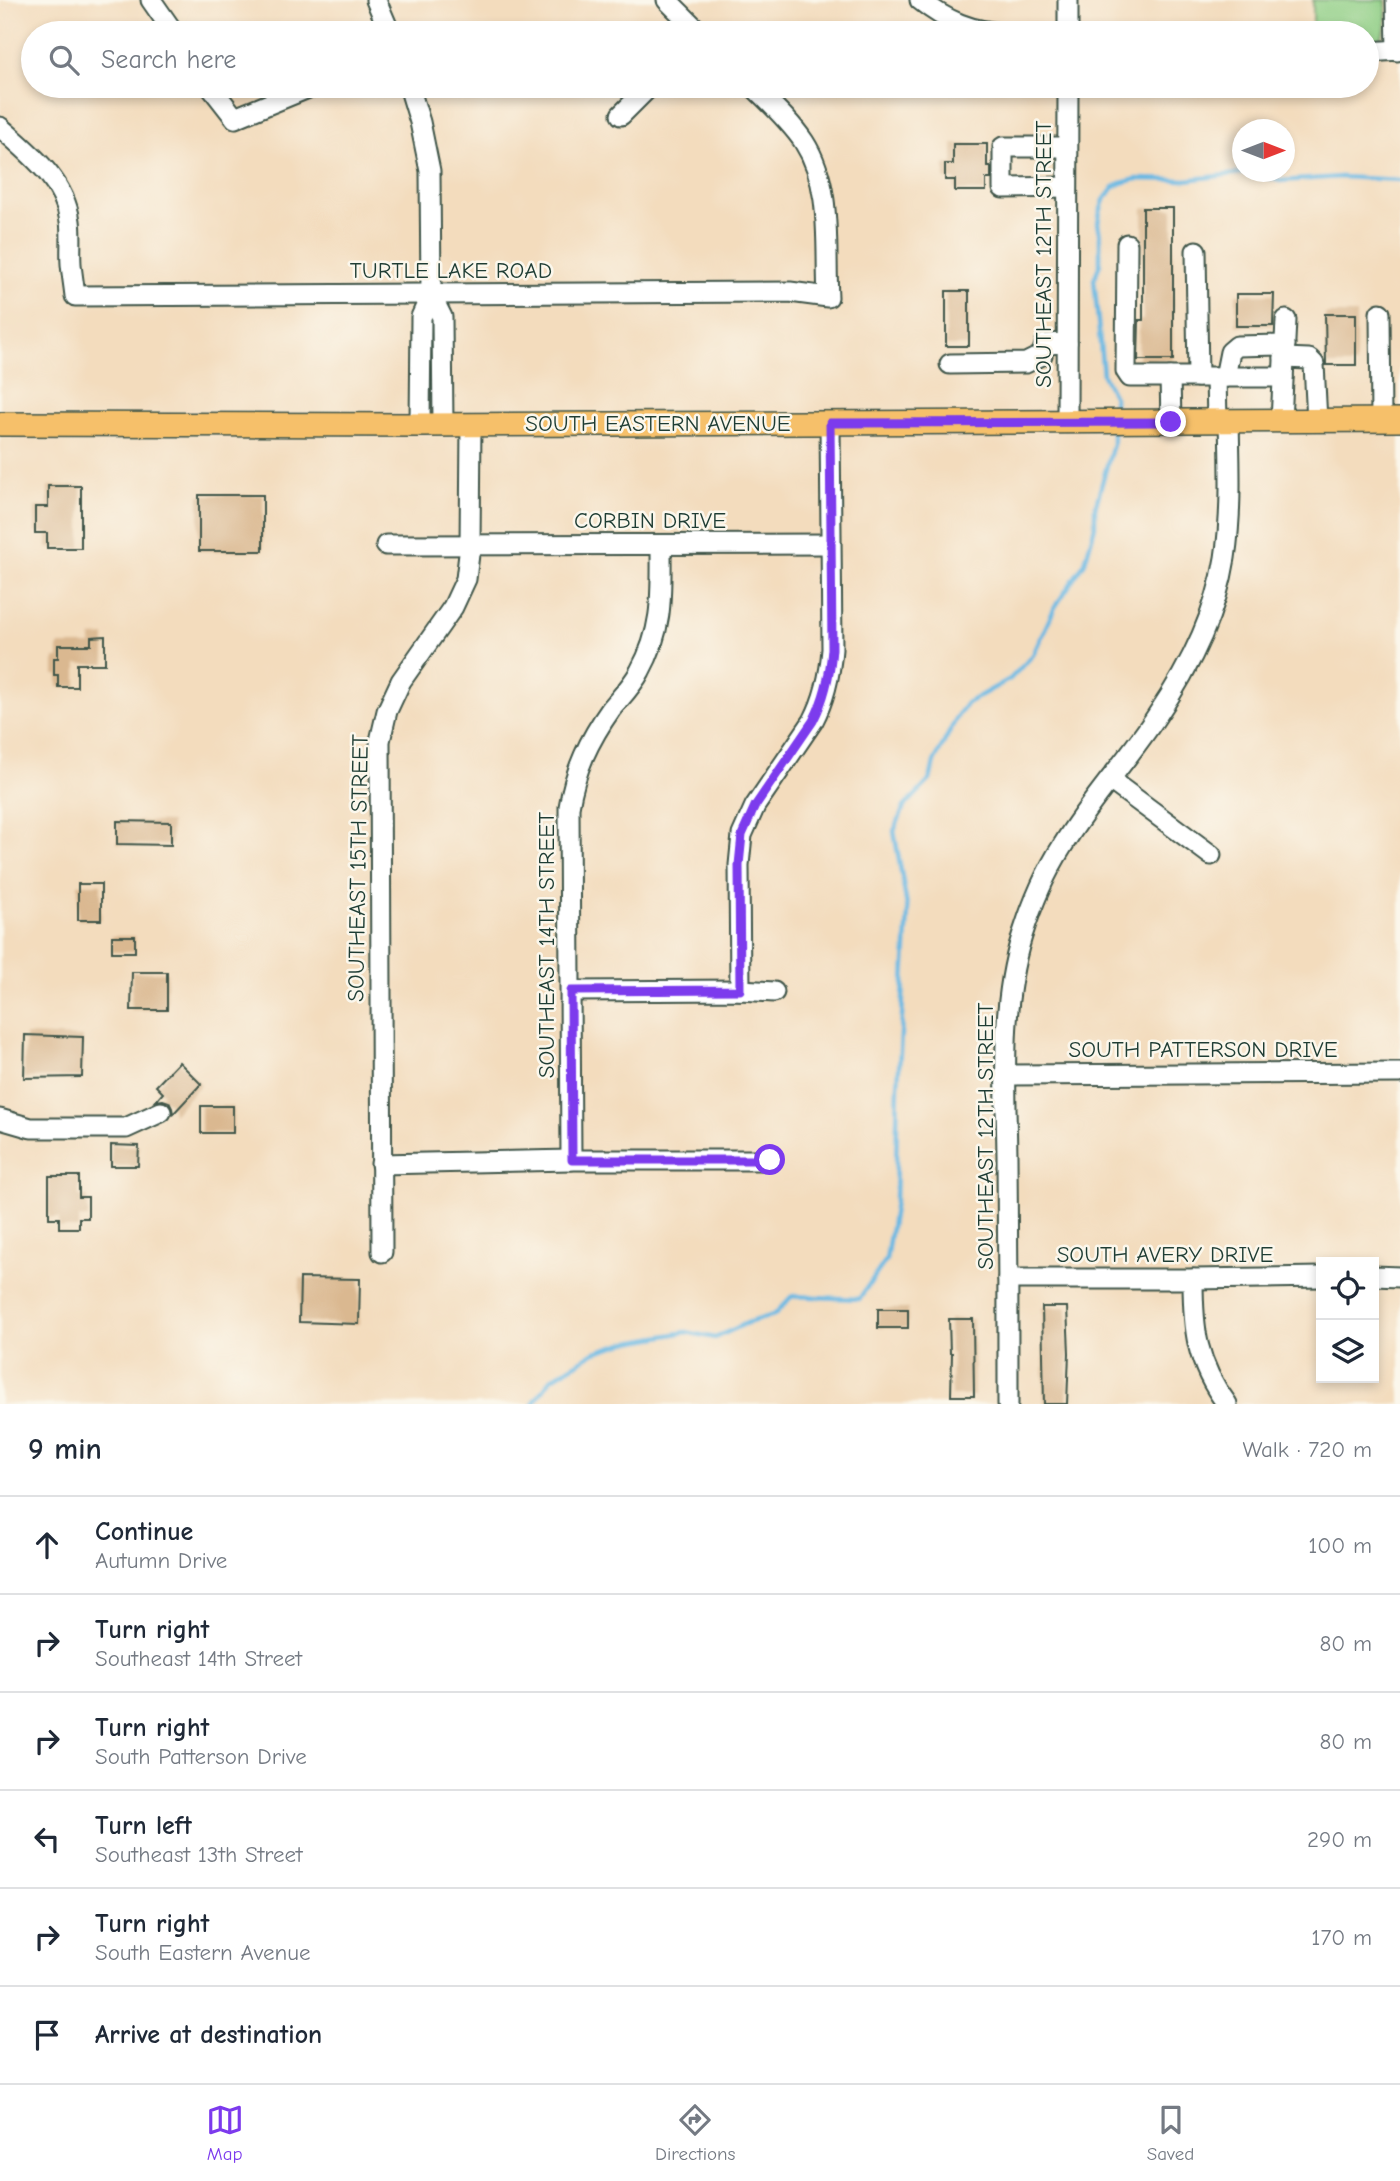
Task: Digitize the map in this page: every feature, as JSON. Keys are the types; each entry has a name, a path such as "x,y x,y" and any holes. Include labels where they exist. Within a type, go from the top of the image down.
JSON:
{"main road":[{"name":"SOUTH EASTERN AVENUE","path":"0,424 431,425 1390,420"}],"street":[{"path":"151,0 166,21"},
{"path":"376,0 385,21"},
{"path":"667,0 688,21"},
{"path":"920,0 951,21"},
{"path":"1068,0 1068,21"},
{"path":"1379,51 1398,50 1396,0"},
{"path":"220,98 236,118 284,98"},
{"path":"413,98 430,171 432,295 443,317 431,425"},
{"path":"621,115 638,98"},
{"name":"TURTLE LAKE ROAD","path":"0,127 46,170 60,191 70,219 75,296 790,292 828,297 825,208 814,162 792,126 765,98"},
{"name":"SOUTHEAST 12TH STREET","path":"1068,98 1068,422"},
{"path":"1067,148 1003,148 1003,188 1067,187"},
{"path":"1127,244 1126,371 1130,377 1213,377 1284,360 1309,359 1314,364 1317,421"},
{"name":"SOUTHEAST 12TH STREET","path":"1008,1404 1006,1075 1013,966 1029,915 1047,872 1063,844 1157,716 1177,683 1207,622 1222,571 1228,534 1230,491 1223,421 1213,377 1196,251"},
{"path":"1380,313 1390,420"},
{"path":"1281,421 1286,320"},
{"path":"950,364 1026,363 1042,355 1045,344 1067,343"},
{"path":"1213,377 1237,346 1284,360"},
{"path":"1170,377 1171,422"},
{"path":"740,990 739,865 742,835 755,806 813,721 830,671 830,423"},
{"name":"SOUTHEAST 15TH STREET","path":"382,1252 380,741 387,711 401,681 453,607 466,579 470,546 471,424"},
{"name":"CORBIN DRIVE","path":"386,545 830,544"},
{"name":"SOUTHEAST 14TH STREET","path":"572,1160 568,822 571,792 589,742 639,673 649,653 660,618 660,545"},
{"path":"1110,780 1211,855"},
{"path":"571,991 774,992"},
{"name":"SOUTH PATTERSON DRIVE","path":"1006,1075 1400,1073"},
{"path":"0,1119 32,1128 125,1128 161,1112"},
{"path":"381,1164 770,1160"},
{"path":"1379,1276 1400,1277"},
{"name":"SOUTH AVERY DRIVE","path":"1008,1279 1316,1277"},
{"path":"1192,1279 1192,1312 1199,1349 1208,1376 1227,1404"}],"green space":[{"path":"1313,0 1386,0 1385,28 1379,40 1379,21 1313,21"}],"building":[{"path":"953,144 987,144 987,167 991,167 991,179 986,179 986,191 955,191 955,180 945,180 945,164 953,164"},
{"path":"1143,208 1173,208 1173,360 1138,360 1139,320 1143,320"},
{"path":"946,291 969,291 969,346 946,346"},
{"path":"1236,294 1274,294 1273,326 1236,326"},
{"path":"1325,314 1356,314 1356,365 1326,365"},
{"path":"48,486 81,486 81,548 47,548 47,533 35,533 35,507 48,507"},
{"path":"199,495 263,495 263,551 199,551"},
{"path":"105,636 105,664 77,664 77,687 58,687 58,675 54,675 54,658 58,658 58,645 91,645 91,637"},
{"path":"117,821 171,822 171,845 117,844"},
{"path":"78,884 101,884 101,920 78,920"},
{"path":"112,936 135,936 135,952 112,952"},
{"path":"132,972 167,972 167,1010 131,1010"},
{"path":"25,1035 83,1037 82,1077 24,1078"},
{"path":"179,1062 201,1084 173,1114 169,1102 156,1101 163,1093 156,1086"},
{"path":"201,1106 233,1106 233,1133 201,1133"},
{"path":"111,1145 139,1146 138,1166 111,1166"},
{"path":"49,1176 79,1176 79,1197 88,1197 88,1218 79,1218 79,1228 59,1228 59,1218 49,1218"},
{"path":"300,1278 360,1279 359,1324 299,1322"},
{"path":"1042,1307 1067,1307 1067,1404 1044,1404"},
{"path":"878,1309 908,1309 908,1328 878,1328"},
{"path":"949,1319 973,1319 974,1396 951,1396 952,1353"}],"waterway":[{"path":"1114,413 1114,397 1103,375 1094,279 1100,264 1100,212 1104,200 1113,188 1137,179 1186,180 1251,172 1280,181 1341,177 1400,180"},
{"path":"533,1404 551,1379 595,1352 624,1343 686,1332 715,1338 747,1323 774,1315 794,1296 859,1299 886,1260 895,1201 898,1086 908,912 894,831 904,807 930,780 934,762 958,715 967,703 1010,679 1033,655 1055,607 1085,562 1095,526 1095,508 1113,444 1113,429"}],"route":[{"path":"770,1160 572,1160 571,991 740,990 739,865 742,835 755,806 813,721 830,671 830,423 1171,422"}]}
